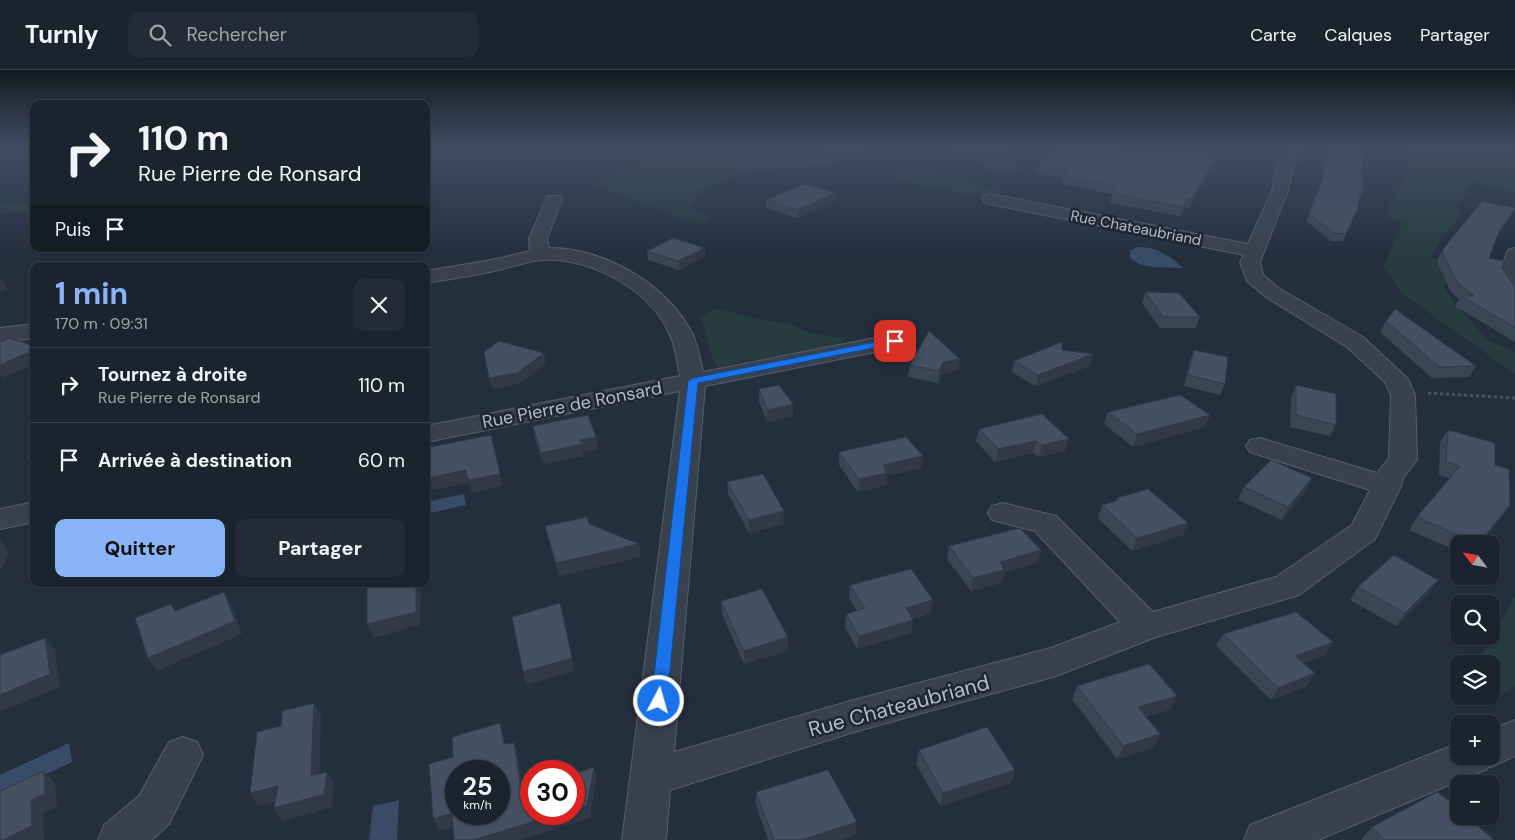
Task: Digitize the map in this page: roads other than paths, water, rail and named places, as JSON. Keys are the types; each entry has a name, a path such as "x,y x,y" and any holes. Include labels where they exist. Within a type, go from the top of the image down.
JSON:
{"street":[{"name":"Rue Chateaubriand","path":"650,778 854,716 1056,661 1146,627 1287,586 1364,532 1388,486 1389,476 1403,460 1403,403 1400,389 1396,379 1355,342 1273,293 1254,277 1250,262 1281,184"},
{"path":"540,254 538,238 554,199"},
{"name":"Rue Chateaubriand","path":"990,199 1254,251"},
{"path":"430,276 492,266 540,254 557,252 616,270 657,299 681,335 693,381 644,840"},
{"path":"1515,254 1508,277 1515,291"},
{"path":"0,335 30,331"},
{"name":"Rue Pierre de Ronsard","path":"430,433 895,341"},
{"path":"1260,446 1388,486"},
{"path":"0,519 30,513"},
{"path":"1003,513 1045,523 1146,627"},
{"path":"120,840 154,810 182,755"},
{"path":"1266,840 1450,765"}],"water":[{"path":"1137,247 1151,248 1162,253 1173,259 1183,268 1141,265 1130,258 1130,251"},
{"path":"464,494 466,505 430,513 430,501"},
{"path":"69,743 72,762 0,796 0,775"},
{"path":"399,800 397,840 369,840 373,806"}]}
